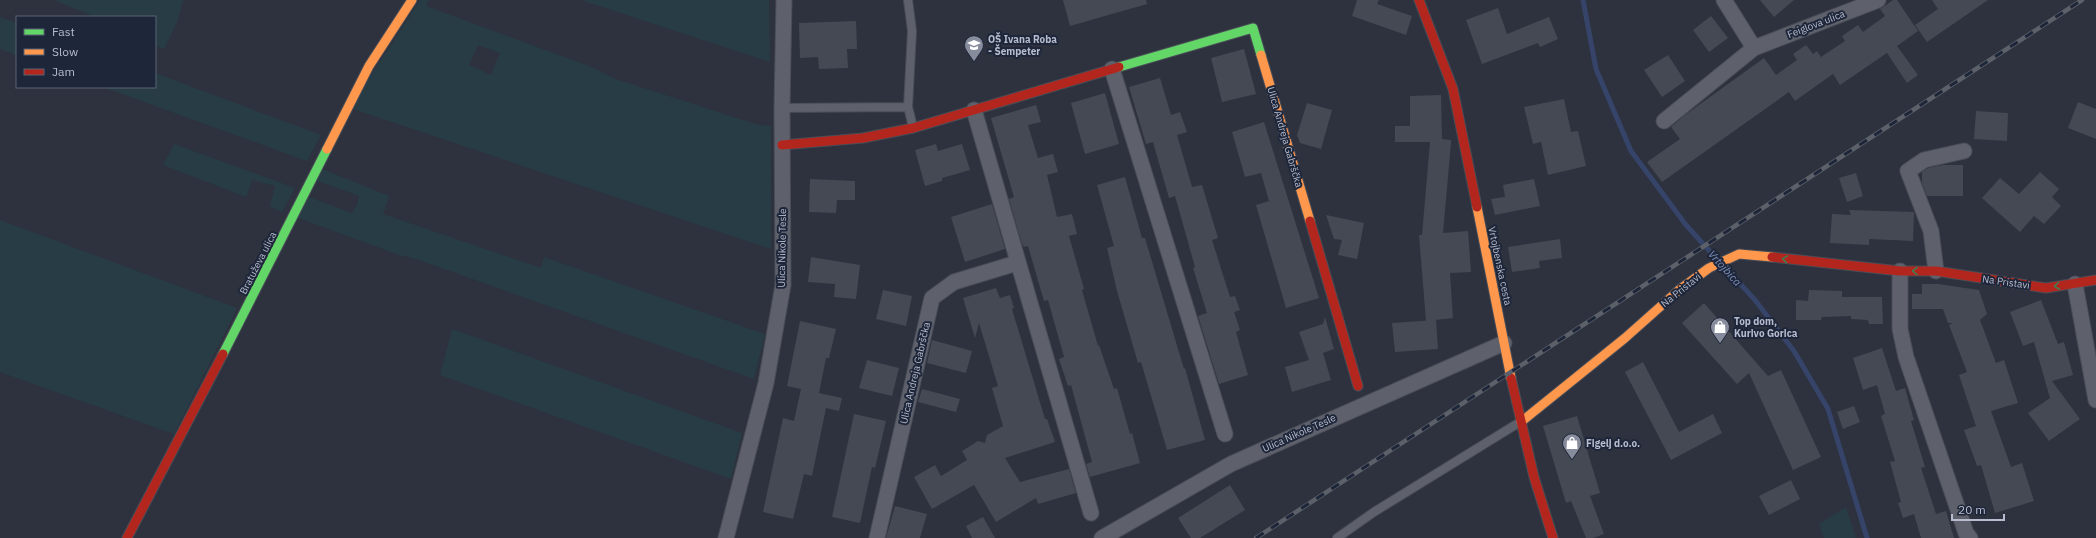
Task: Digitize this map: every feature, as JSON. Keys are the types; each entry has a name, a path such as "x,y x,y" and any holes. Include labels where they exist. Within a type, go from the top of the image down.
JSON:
{"street":[{"name":"Bratuževa ulica","path":"127,538 245,312 370,66 412,0"},
{"name":"Ulica Nikole Tesle","path":"726,538 766,383 783,285 782,108 784,0"},
{"name":"Vrtojbenska cesta","path":"1418,0 1453,89 1521,422 1534,477 1553,538"},
{"path":"1724,0 1754,48"},
{"name":"Feiglova ulica","path":"1664,120 1754,48 1878,0"},
{"name":"Ulica Andreja Gabrščka","path":"782,145 863,138 913,128 1253,28 1358,386"},
{"path":"1112,69 1225,434"},
{"path":"974,110 1017,263 1091,513"},
{"path":"1936,271 1931,231 1908,171 1924,160 1964,151"},
{"name":"Na Pristavi","path":"1521,422 1706,270 1725,258 1739,254 1900,271 1936,271 2046,288 2096,280"},
{"name":"Ulica Andreja Gabrščka","path":"877,538 932,298 954,282 1017,263"},
{"path":"1900,271 1900,329 1906,356 1966,533 1970,538"},
{"path":"2075,284 2096,400"},
{"name":"Ulica Nikole Tesle","path":"1102,538 1231,464 1504,343"}],"lane":[{"path":"908,0 912,31 908,107 913,128"},
{"path":"782,108 908,107"},
{"path":"1337,538 1374,512 1521,422"}],"shaded area":[{"path":"54,0 183,0 178,20 164,49 156,46 156,16 93,16"},
{"path":"420,0 429,0 426,6 594,68 613,78 755,124 771,126 771,249 350,108","holes":["478,45 500,53 491,75 469,65"]},
{"path":"581,0 769,0 770,62"},
{"path":"0,17 16,23 16,55 0,49"},
{"path":"156,73 321,135 307,161 106,88 156,88"},
{"path":"174,144 295,188 282,212 270,206 275,186 252,180 246,197 163,165"},
{"path":"320,168 389,196 383,214 541,268 544,257 765,334 754,379 416,259 399,255 296,217 306,196 352,213 357,205 359,196 315,180"},
{"path":"0,220 237,308 174,434 0,372"},
{"path":"452,329 742,433 731,479 440,375"},
{"path":"1846,507 1856,538 1824,538 1819,524"}],"building":[{"path":"1063,0 1146,0 1147,4 1070,26"},
{"path":"1357,0 1379,0 1377,4 1412,16 1406,35 1352,16"},
{"path":"1760,0 1794,0 1774,17"},
{"path":"1893,0 1897,0 1918,31 1897,46 1918,75 1907,83 1887,53 1840,85 1833,74 1795,101 1789,92 1662,182 1647,162 1680,139 1671,127 1685,115 1764,58 1776,75 1797,60 1793,54 1806,45 1813,54 1817,51 1821,57 1845,41 1842,36 1858,25 1863,32 1885,16 1880,9"},
{"path":"1932,0 1988,0 1927,42 1915,25 1938,9"},
{"path":"1498,8 1507,34 1549,17 1558,39 1540,47 1538,43 1482,64 1466,20"},
{"path":"1711,16 1728,38 1709,52 1693,30"},
{"path":"856,21 857,49 847,49 848,68 819,69 818,57 800,58 799,23"},
{"path":"1244,49 1256,94 1222,102 1211,58"},
{"path":"1668,55 1685,81 1662,97 1644,70"},
{"path":"1160,78 1171,115 1180,112 1187,132 1177,135 1192,187 1202,185 1218,238 1212,240 1230,297 1235,296 1240,310 1234,312 1240,330 1236,332 1248,375 1219,384 1198,316 1207,313 1193,268 1195,267 1175,196 1169,198 1153,142 1146,144 1129,87"},
{"path":"1105,93 1119,144 1085,154 1071,103"},
{"path":"1441,95 1442,139 1451,140 1443,233 1468,231 1471,272 1450,273 1453,318 1426,321 1419,235 1422,235 1430,142 1395,142 1395,126 1410,126 1410,96"},
{"path":"1564,99 1571,132 1578,131 1586,166 1548,175 1541,142 1533,144 1524,107"},
{"path":"2078,102 2096,109 2096,139 2068,128"},
{"path":"1307,103 1332,110 1321,149 1300,143 1297,135"},
{"path":"1036,105 1041,122 1028,125 1038,158 1053,154 1058,172 1047,175 1057,217 1072,214 1077,234 1069,236 1084,289 1082,290 1098,346 1099,345 1114,389 1117,388 1140,463 1090,477 1086,464 1092,462 1071,385 1068,386 1059,359 1064,357 1048,300 1044,301 1028,246 1024,247 1022,244 1009,199 1014,197 991,118"},
{"path":"1976,111 2008,113 2007,141 1974,139"},
{"path":"1264,122 1319,298 1286,308 1256,205 1269,201 1261,173 1245,177 1232,132"},
{"path":"936,144 938,151 962,144 970,170 942,178 942,181 925,186 915,150"},
{"path":"1943,165 1963,165 1963,196 1927,196 1922,183 1922,172 1928,168"},
{"path":"2040,172 2059,189 2052,197 2061,206 2044,224 2034,216 2020,232 1982,198 2000,178 2019,194"},
{"path":"1856,173 1863,196 1847,202 1839,178"},
{"path":"1125,177 1142,238 1145,238 1184,369 1185,368 1205,440 1167,450 1141,362 1138,363 1117,291 1107,248 1114,246 1097,185"},
{"path":"810,179 855,181 855,200 837,200 836,213 809,212"},
{"path":"1534,179 1540,206 1495,215 1491,199 1505,197 1503,185"},
{"path":"992,204 1005,249 965,262 951,217"},
{"path":"1849,210 1914,212 1913,241 1869,239 1869,245 1830,243 1832,214 1851,215"},
{"path":"1326,215 1364,223 1357,259 1338,255 1342,240 1334,239"},
{"path":"1560,239 1562,258 1539,261 1540,268 1512,272 1508,247"},
{"path":"811,257 860,265 856,299 834,297 835,284 808,282"},
{"path":"1922,284 1938,284 1979,290 1987,314 1980,320 1996,363 2004,360 2018,403 1991,411 2011,467 2022,463 2034,501 1995,513 1981,465 1977,466 1964,430 1976,426 1959,375 1967,372 1949,325 1953,323 1948,323 1943,309 1912,309 1912,294 1922,294"},
{"path":"996,288 1000,298 1010,295 1014,308 1012,309 1045,419 1047,419 1055,442 1005,458 1020,482 1069,469 1076,493 1038,504 1036,498 996,522 974,485 932,509 914,477 935,465 941,476 967,460 962,451 978,441 985,443 987,435 1003,426 992,388 998,386 979,323 975,338 963,298"},
{"path":"883,290 912,296 906,326 876,319"},
{"path":"1809,290 1842,291 1842,297 1882,297 1883,324 1869,324 1868,320 1851,319 1851,316 1822,317 1821,320 1796,320 1796,300 1808,301"},
{"path":"2041,300 2058,344 2064,342 2073,375 2052,381 2080,419 2049,441 2028,413 2050,398 2034,342 2023,346 2010,312"},
{"path":"1704,303 1768,376 1781,370 1821,457 1793,470 1749,373 1737,384 1682,323"},
{"path":"1325,317 1334,349 1323,353 1331,380 1292,392 1285,367 1309,360 1299,332 1323,324"},
{"path":"1436,320 1438,349 1395,352 1392,323"},
{"path":"800,321 836,329 829,358 826,358 819,393 842,398 839,411 826,408 812,476 804,474 793,519 763,512 783,418 794,421 801,389 787,386"},
{"path":"932,340 972,351 966,373 927,363"},
{"path":"1882,348 1896,391 1905,388 1914,420 1911,421 1925,467 1921,468 1936,514 1946,511 1954,538 1921,538 1914,514 1903,518 1898,503 1901,502 1890,462 1895,461 1881,416 1885,414 1877,385 1863,390 1853,358"},
{"path":"867,360 899,368 892,396 859,388"},
{"path":"1643,362 1679,432 1713,414 1722,433 1671,460 1625,372"},
{"path":"922,389 960,399 956,412 918,402"},
{"path":"1854,406 1860,422 1843,429 1837,412"},
{"path":"854,414 886,421 875,468 872,467 860,523 832,517"},
{"name":"Figelj d.o.o.","path":"1577,416 1600,493 1590,496 1604,534 1593,538 1586,538 1571,501 1566,503 1543,426"},
{"path":"1791,480 1800,499 1769,515 1759,496"},
{"path":"1230,485 1245,510 1200,538 1191,538 1178,518"},
{"path":"895,506 927,514 920,538 886,538"},
{"path":"983,517 995,538 972,538 966,526"}],"waterway":[{"name":"Vrtojbica","path":"1583,0 1596,69 1631,151 1686,225 1715,257"},
{"name":"Vrtojbica","path":"1724,266 1755,300 1794,351 1828,409 1867,538"}],"railway":[{"path":"1256,538 2082,0"}],"traffic: fast":[{"path":"1119,67 1253,28 1261,55"},
{"path":"223,354 327,149"}],"traffic: slow":[{"path":"327,149 369,66 412,0"},
{"path":"1261,55 1310,221"},
{"path":"1477,207 1511,378"},
{"path":"1521,422 1625,338 1679,290 1709,268 1739,254 1772,257"}],"traffic: jam":[{"path":"1419,0 1453,89 1477,207"},
{"path":"782,145 863,138 913,128 1119,67"},
{"path":"1310,221 1358,386"},
{"path":"1772,257 1900,271 1936,271 2046,288 2096,280"},
{"path":"127,538 223,354"},
{"path":"1511,378 1534,477 1553,538"}],"place":[{"name":"OŠ Ivana Roba - Šempeter","path":"974,62"},
{"name":"Top dom, Kurivo Gorica","path":"1720,344"},
{"name":"Figelj d.o.o.","path":"1572,460"}]}
